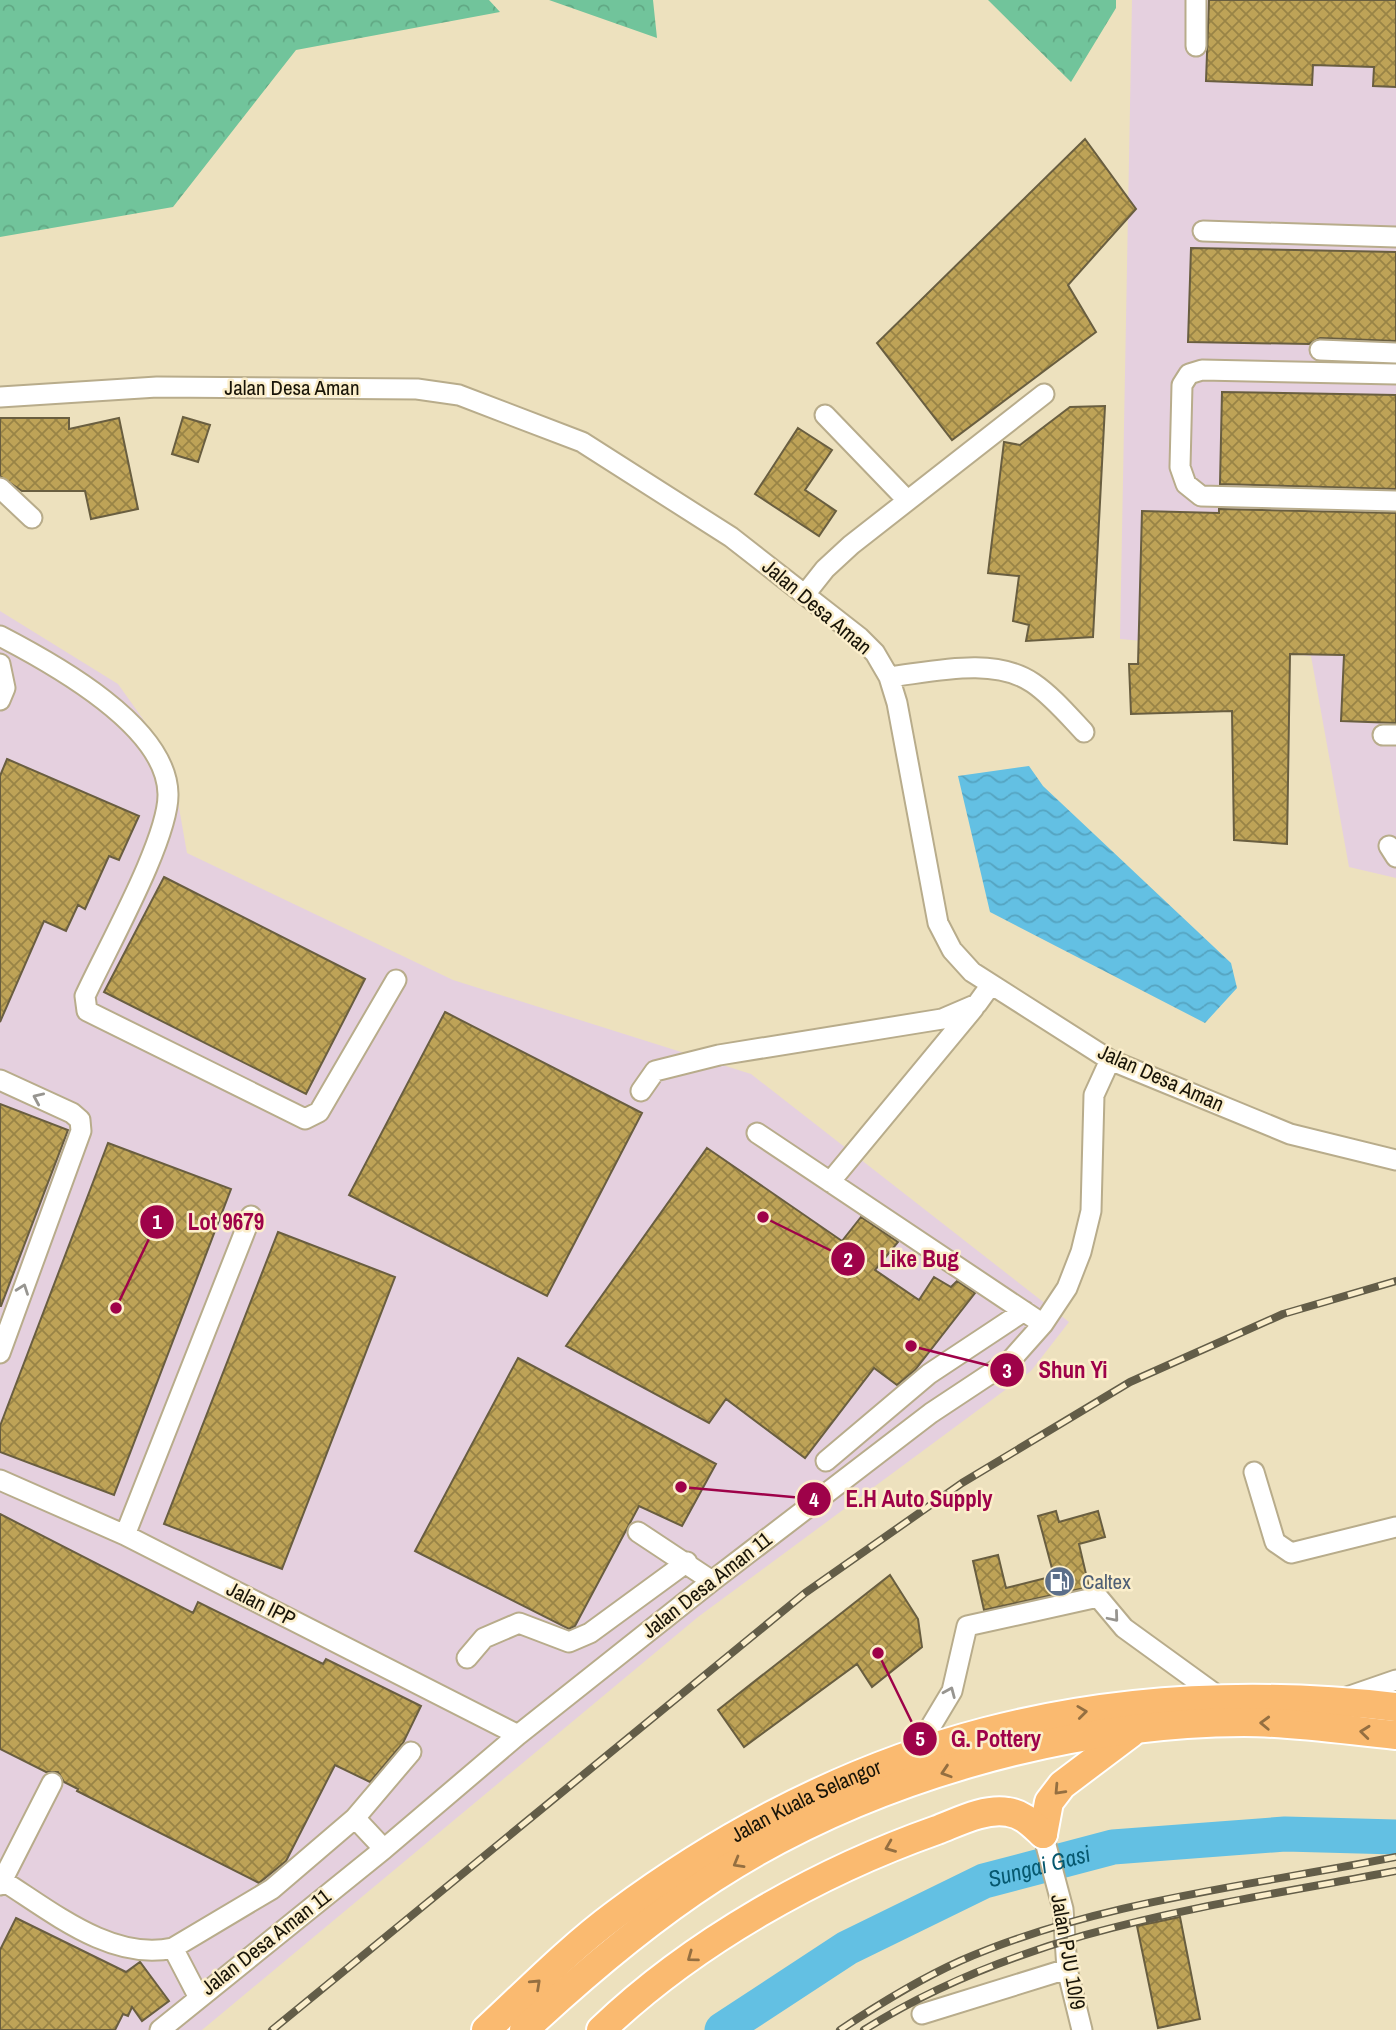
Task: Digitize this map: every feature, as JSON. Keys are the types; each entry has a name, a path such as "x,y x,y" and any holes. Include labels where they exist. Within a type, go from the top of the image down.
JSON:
{"highway":[{"name":"Jalan Kuala Selangor","path":"486,2030 614,1916 658,1884 759,1821 804,1797 916,1751 979,1732 1068,1714 1179,1700 1337,1700 1396,1707"},
{"name":"Jalan Kuala Selangor","path":"529,2028 634,1934 713,1877 795,1830 873,1797 947,1771 1077,1738 1244,1722 1396,1735"},
{"path":"1045,1841 1049,1802 1062,1785 1132,1732"},
{"path":"601,2030 694,1954 808,1885 887,1847 981,1814 1007,1812 1025,1817 1045,1841"}],"street":[{"path":"1196,0 1196,46"},
{"path":"1203,231 1396,237"},
{"path":"1320,350 1396,353"},
{"path":"1396,374 1202,369 1189,374 1182,385 1180,467 1186,484 1201,496 1396,501"},
{"name":"Jalan Desa Aman","path":"0,397 157,387 417,389 459,395 582,442 731,537 806,593 867,645 889,677 897,703 938,923 952,950 990,986 1110,1060 1290,1134 1396,1160"},
{"path":"806,593 834,561 907,500 1044,394"},
{"path":"825,415 907,500"},
{"path":"0,488 32,518"},
{"path":"0,636 47,660 90,689 153,746 166,773 169,796 158,840 85,996 87,1011 305,1119 319,1112 396,980"},
{"path":"0,664 5,688 0,701"},
{"path":"889,677 972,668 1002,671 1031,681 1084,732"},
{"path":"830,1182 990,986"},
{"path":"641,1091 655,1071 719,1055 943,1019 977,1004"},
{"name":"Jalan Desa Aman 11","path":"160,2030 198,1996 384,1849 518,1735 712,1581 932,1413 1011,1360 1043,1324 1067,1288 1081,1252 1091,1211 1094,1096 1110,1060"},
{"path":"0,1080 72,1113 80,1120 81,1131 0,1353"},
{"path":"757,1133 1043,1324"},
{"path":"125,1535 251,1216"},
{"path":"826,1461 929,1374 1024,1311"},
{"path":"1254,1472 1275,1542 1291,1553 1396,1527"},
{"name":"Jalan IPP","path":"0,1480 125,1535 518,1735"},
{"path":"638,1532 712,1581"},
{"path":"467,1658 484,1639 519,1623 569,1642 590,1633 687,1562"},
{"path":"916,1751 953,1691 967,1626 1098,1597 1124,1628 1222,1699"},
{"path":"1337,1700 1396,1681"},
{"path":"52,1783 1,1882 119,1946 138,1952 173,1948 272,1889 355,1818 411,1752"},
{"path":"355,1818 384,1849"},
{"name":"Jalan PJU 10/9","path":"1045,1841 1063,1909 1067,1969 1082,2030"},
{"path":"173,1948 198,1996"},
{"path":"922,2014 1067,1969"}],"shaded area":[{"path":"1132,0 1396,0 1396,878 1349,867 1311,656 1120,639"},
{"path":"0,611 118,684 170,757 187,853 453,980 751,1074 1069,1322 1031,1371 698,1617 202,2030 0,2030"}],"green space":[{"path":"0,0 489,0 500,12 296,50 173,207 0,237"},
{"path":"549,0 653,0 657,38"},
{"path":"988,0 1116,0 1116,8 1071,82"}],"water":[{"path":"1029,766 1043,786 1231,963 1237,988 1205,1023 990,912 958,776"}],"building":[{"path":"1209,0 1396,0 1396,87 1373,86 1374,67 1313,65 1312,85 1206,81"},
{"path":"1085,139 1136,209 1068,285 1096,332 952,440 877,343"},
{"path":"1191,248 1396,252 1396,341 1320,338 1309,344 1188,342"},
{"path":"1222,392 1396,395 1396,489 1220,484"},
{"path":"1105,406 1093,637 1026,641 1029,625 1013,621 1019,576 988,573 1004,442 1020,445 1070,407"},
{"path":"183,417 210,425 198,462 172,454"},
{"path":"0,418 69,418 69,429 119,418 138,509 91,519 85,491 22,491 0,476"},
{"path":"798,428 832,450 805,490 836,511 819,536 755,494"},
{"path":"1219,509 1396,513 1396,723 1341,721 1344,655 1290,654 1287,844 1234,840 1232,711 1131,714 1129,664 1138,664 1142,511 1219,513"},
{"path":"7,759 139,816 119,860 109,856 85,909 78,905 66,931 44,921 0,1022 0,776"},
{"path":"164,877 365,979 306,1094 104,992"},
{"path":"445,1012 642,1113 547,1296 349,1195"},
{"path":"0,1104 68,1130 1,1306 0,1306"},
{"path":"108,1143 231,1189 114,1495 0,1452 0,1426"},
{"path":"707,1148 842,1241 861,1217 898,1242 875,1270 919,1300 934,1277 951,1287 957,1281 975,1293 915,1370 897,1385 874,1368 805,1458 726,1399 709,1423 566,1346"},
{"path":"278,1232 395,1277 282,1569 164,1524"},
{"path":"518,1358 716,1464 682,1526 639,1506 575,1626 569,1629 415,1551"},
{"name":"Caltex","path":"1056,1511 1059,1522 1098,1511 1105,1537 1079,1544 1089,1587 984,1610 973,1561 998,1555 1006,1588 1054,1576 1038,1516"},
{"path":"0,1514 193,1613 198,1602 323,1664 326,1659 421,1706 403,1743 370,1782 335,1765 286,1861 259,1883 77,1791 78,1789 64,1782 58,1772 46,1772 0,1749"},
{"path":"890,1575 918,1619 922,1647 872,1687 857,1664 744,1747 718,1710"},
{"path":"1180,1917 1200,2019 1158,2028 1137,1926"},
{"path":"16,1918 126,1972 140,1962 169,2001 142,2021 132,2007 128,2016 123,2014 115,2030 0,2030 0,1950"}],"waterway":[{"name":"Sungai Gasi","path":"722,2030 847,1948 984,1881 1113,1847 1285,1834 1396,1837"}],"railway":[{"path":"272,2030 805,1593 962,1483 1130,1382 1283,1314 1396,1281"},
{"path":"840,2030 944,1968 1012,1940 1120,1909 1175,1897 1396,1857"},
{"path":"864,2030 926,1995 989,1967 1055,1944 1190,1910 1396,1871"}],"place":[{"name":"Like Bug","path":"763,1217"},
{"name":"Lot 9679","path":"116,1308"},
{"name":"Shun Yi","path":"911,1346"},
{"name":"E.H Auto Supply","path":"681,1487"},
{"name":"Caltex","path":"1059,1582"},
{"name":"G. Pottery","path":"878,1653"}]}
